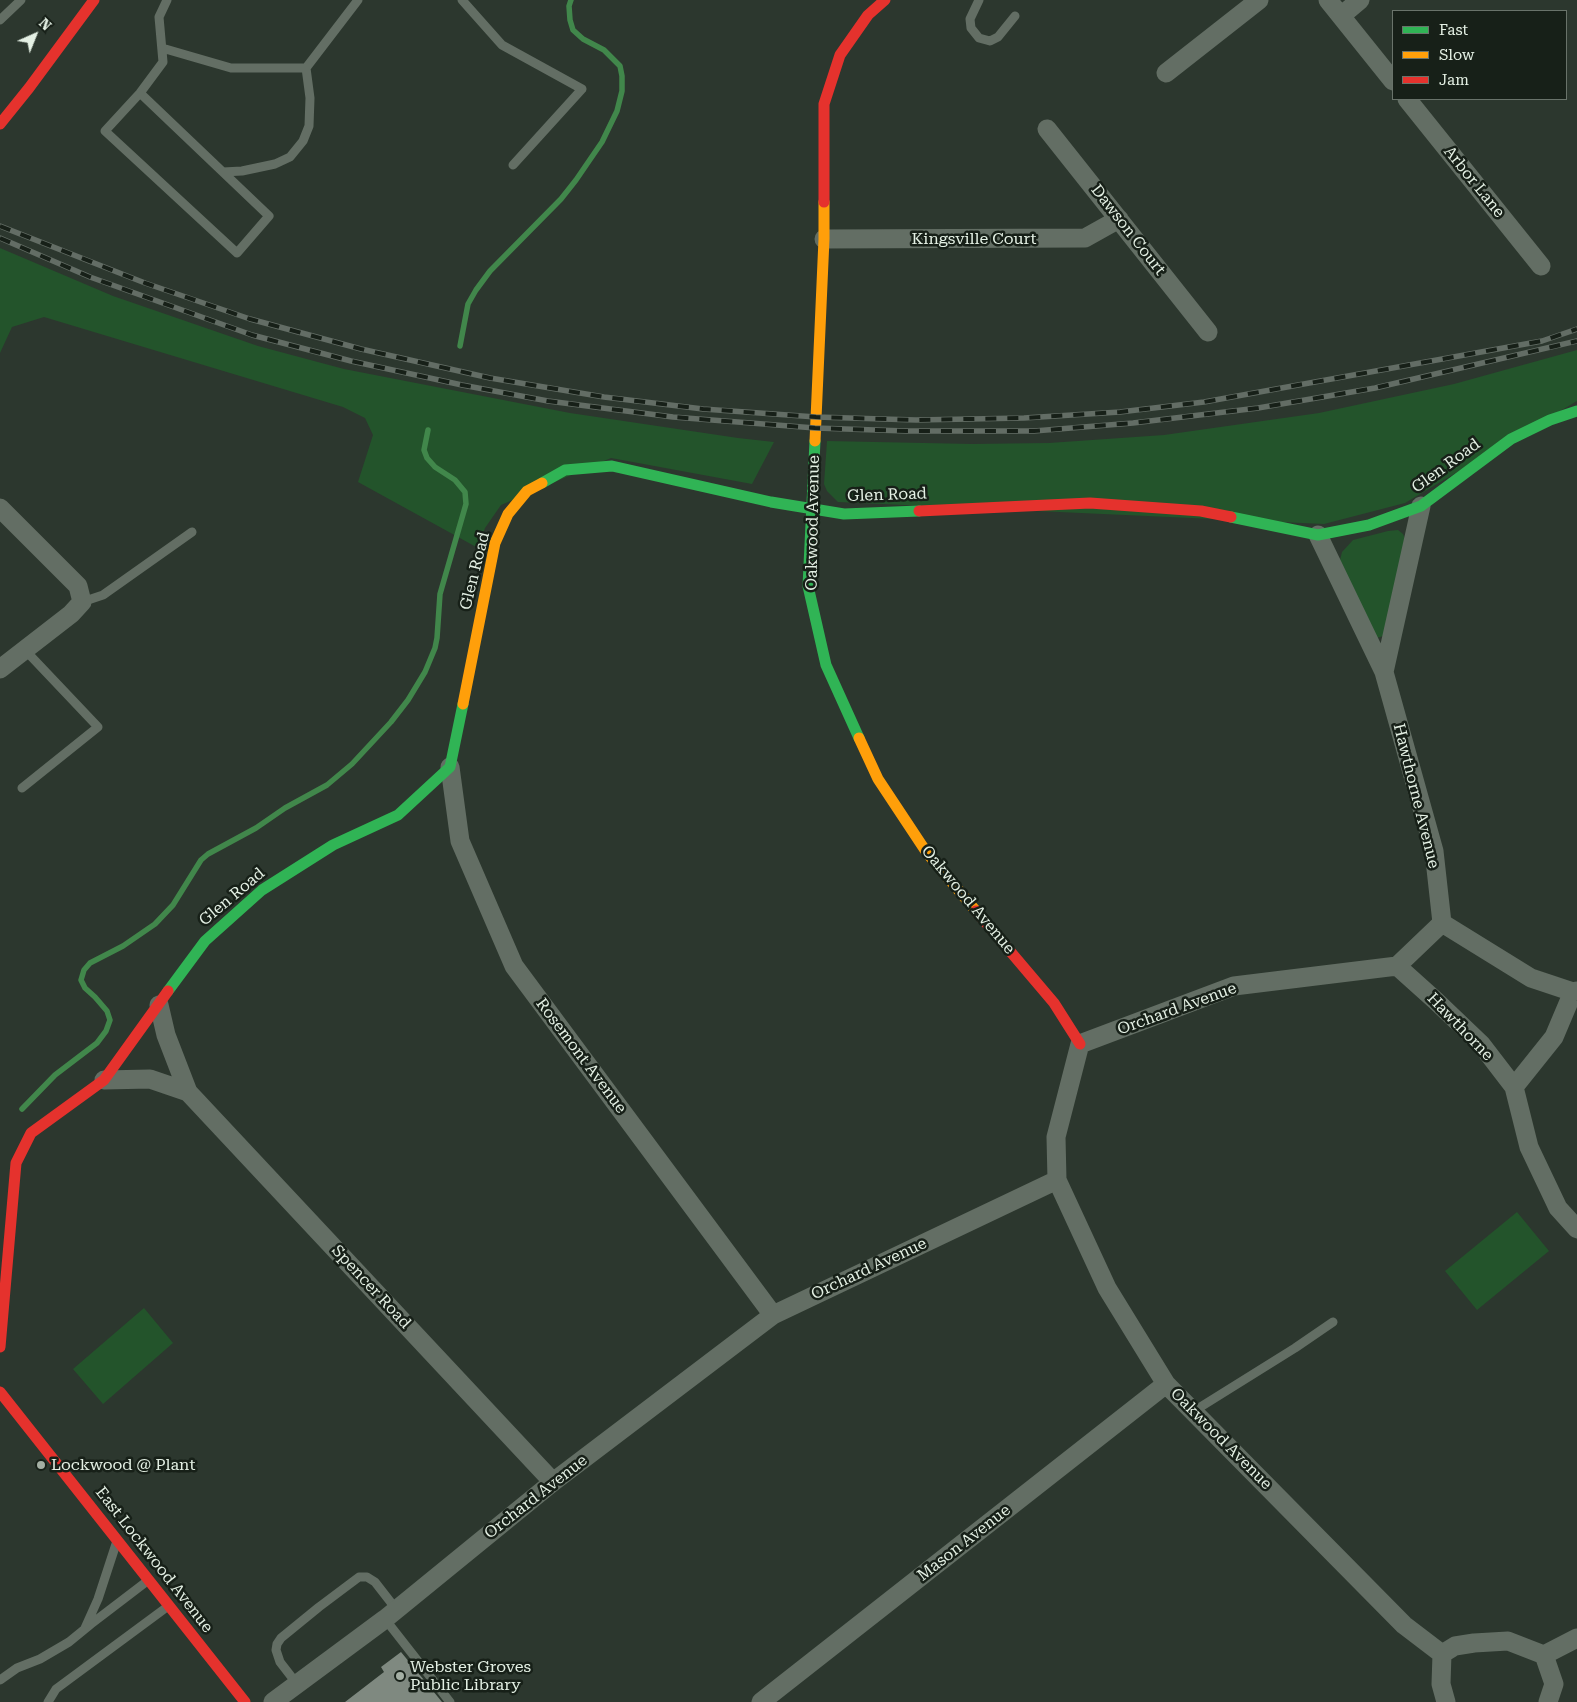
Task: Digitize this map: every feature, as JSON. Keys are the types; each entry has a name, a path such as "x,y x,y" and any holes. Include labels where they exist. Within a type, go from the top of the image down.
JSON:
{"street":[{"path":"0,124 94,0"},
{"name":"Oakwood Avenue","path":"885,0 868,15 840,55 824,104 824,240 808,586 826,665 878,779 927,853 1054,1003 1080,1044"},
{"path":"1166,74 1259,0"},
{"path":"1328,0 1392,80"},
{"path":"1341,16 1360,0"},
{"name":"Arbor Lane","path":"1408,100 1541,266"},
{"name":"Dawson Court","path":"1047,129 1208,332"},
{"name":"Kingsville Court","path":"824,240 1084,238 1119,219"},
{"name":"Glen Road","path":"0,1347 16,1163 31,1133 104,1080 205,940 262,890 333,844 398,815 450,768 495,543 508,514 528,491 565,470 612,466 771,502 844,514 1090,503 1201,510 1318,534 1368,525 1421,506 1511,438 1550,420 1577,411"},
{"name":"Hawthorne Avenue","path":"1384,672 1421,506"},
{"path":"0,508 78,586 82,602 71,614 0,669"},
{"name":"Hawthorne Avenue","path":"1318,534 1384,672 1434,851 1442,924"},
{"name":"Rosemont Avenue","path":"450,768 460,842 514,966 773,1314"},
{"path":"1397,966 1442,924 1531,978 1575,991 1554,1037 1514,1087"},
{"name":"Orchard Avenue","path":"1080,1044 1234,986 1397,966"},
{"name":"Hawthorne","path":"1397,966 1480,1044 1514,1087 1529,1147 1558,1208 1577,1228"},
{"name":"Spencer Road","path":"159,1005 166,1035 188,1092 554,1482"},
{"path":"1057,1180 1056,1137 1080,1044"},
{"name":"Spencer Road","path":"104,1080 150,1079 188,1092"},
{"name":"Oakwood Avenue","path":"1057,1180 1107,1288 1166,1384 1404,1625 1442,1654"},
{"name":"Orchard Avenue","path":"273,1702 390,1614 554,1482 773,1314 1057,1180"},
{"name":"Mason Avenue","path":"761,1702 1166,1384"},
{"name":"East Lockwood Avenue","path":"0,1392 245,1702"},
{"path":"1446,1702 1441,1684 1442,1654 1455,1646 1508,1641 1544,1655 1577,1638"},
{"path":"1544,1655 1554,1684 1548,1702"}],"lane":[{"path":"0,20 21,0"},
{"path":"140,93 269,216 237,253 105,131 140,93 163,62 159,17 167,0"},
{"path":"223,172 242,171 275,164 290,157 303,141 309,126 310,98 306,68 358,0"},
{"path":"462,0 502,45 582,89 513,165"},
{"path":"979,0 970,19 971,28 979,38 990,41 998,37 1015,16"},
{"path":"162,48 231,68 306,68"},
{"path":"82,602 103,595 192,532"},
{"path":"22,788 98,728 24,650"},
{"path":"1194,1411 1333,1322"},
{"path":"84,1630 98,1599 117,1540"},
{"path":"297,1684 280,1662 276,1650 277,1644 281,1638 358,1577 367,1577 375,1582 390,1614 450,1702"},
{"path":"0,1680 17,1668 40,1659 69,1642 149,1580"},
{"path":"48,1702 56,1689 169,1605"}],"green space":[{"path":"0,248 113,296 258,346 344,369 570,413 774,442 752,484 611,458 501,505 485,528 478,548 358,482 373,435 365,418 343,407 44,317 12,327 0,353"},
{"path":"1577,350 1577,401 1405,503 1324,524 838,502 827,491 824,484 827,441 972,444 1049,443 1164,435 1319,413 1454,384"},
{"path":"1398,530 1403,534 1406,541 1383,636 1377,638 1341,568 1340,560 1342,552 1353,540"},
{"path":"1517,1212 1549,1251 1477,1310 1445,1271"},
{"path":"144,1308 173,1343 103,1404 73,1369"}],"building":[{"name":"Webster Groves Public Library","path":"401,1652 442,1702 345,1702 384,1672 381,1667"}],"waterway":[{"path":"460,346 468,304 476,290 490,271 561,199 576,180 602,142 617,111 622,91 620,66 604,50 583,39 573,30 569,6 571,0"},
{"path":"22,1109 55,1075 97,1043 106,1031 110,1020 107,1011 85,988 81,980 84,970 90,963 123,946 155,924 173,905 201,860 208,854 256,828 285,808 327,785 352,764 391,722 408,700 425,672 435,648 440,594 466,504 465,492 455,480 435,467 427,458 424,450 428,430"}],"railway":[{"path":"0,226 145,283 250,319 361,349 490,378 604,397 703,409 816,417 916,420 1024,418 1120,412 1204,402 1542,341 1577,329"},
{"path":"0,238 90,277 252,335 351,361 548,401 673,417 815,428 906,431 1034,431 1133,423 1258,408 1375,388 1577,341"}],"traffic: fast":[{"path":"1231,517 1318,535 1369,525 1421,506 1511,439 1550,420 1577,411"},
{"path":"815,441 808,586 826,665 859,738"},
{"path":"542,483 565,470 612,466 771,502 844,514 919,511"},
{"path":"168,991 205,941 262,890 333,845 398,815 450,767 463,704"}],"traffic: slow":[{"path":"815,441 824,202"},
{"path":"463,704 495,543 508,514 527,491 542,483"},
{"path":"859,738 878,779 927,853 976,911"}],"traffic: jam":[{"path":"0,124 94,0"},
{"path":"824,202 824,104 840,55 868,15 885,0"},
{"path":"919,511 1090,503 1201,511 1231,517"},
{"path":"976,911 1054,1003 1080,1044"},
{"path":"0,1347 16,1163 31,1133 104,1080 168,991"},
{"path":"0,1392 245,1702"}],"place":[{"name":"Lockwood @ Plant","path":"41,1465"},
{"name":"Webster Groves Public Library","path":"400,1676"}]}
